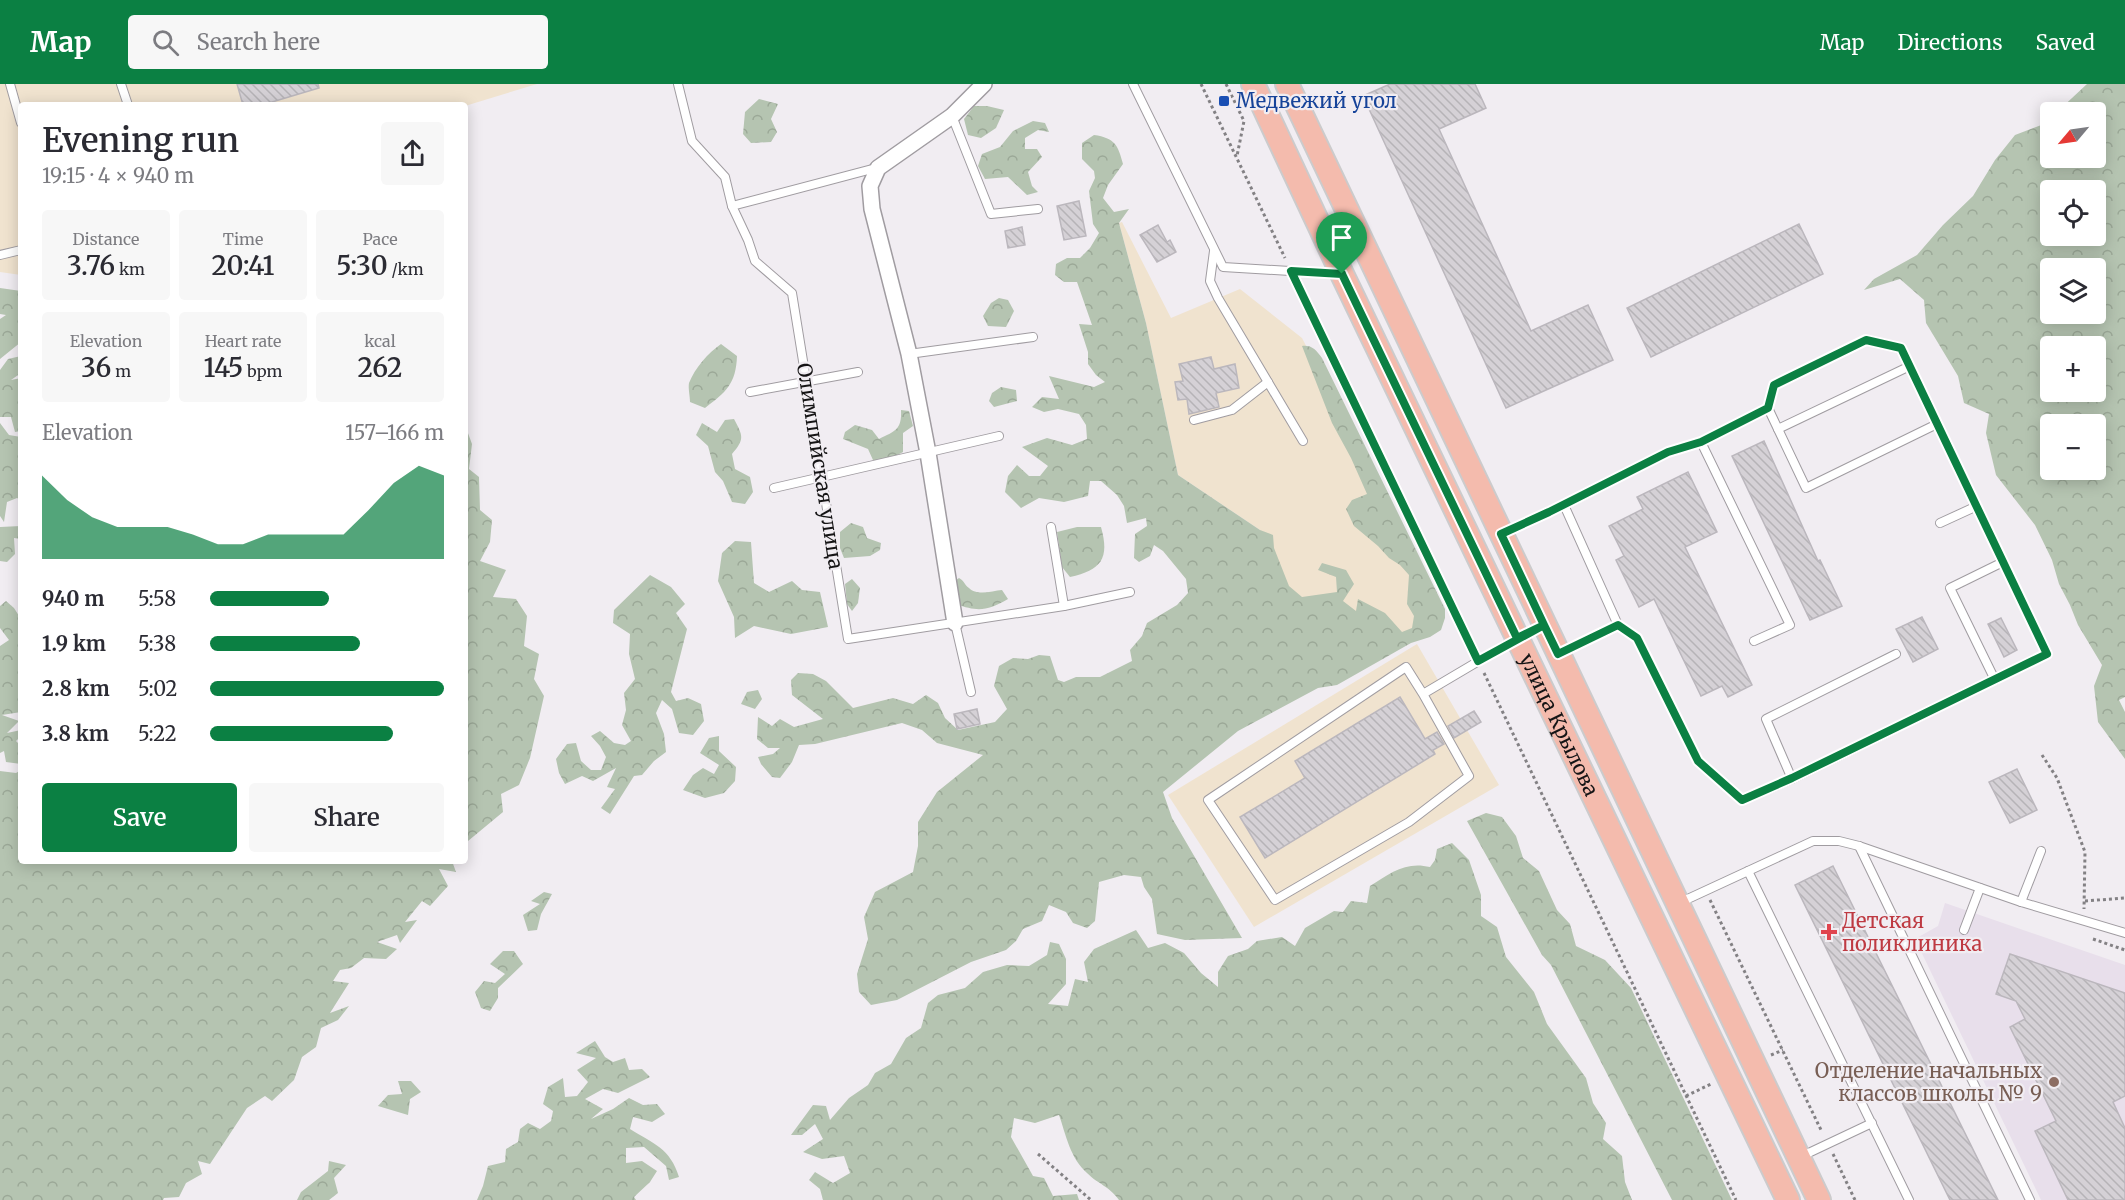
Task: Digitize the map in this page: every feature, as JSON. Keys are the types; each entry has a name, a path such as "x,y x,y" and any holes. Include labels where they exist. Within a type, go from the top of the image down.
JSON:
{"main road":[{"name":"улица Крылова","path":"1253,84 1342,274 1788,1200"},
{"name":"улица Крылова","path":"1287,84 1819,1200"},
{"path":"1517,638 1544,625"}],"street":[{"path":"955,623 928,453 909,354 872,209 870,186 878,168 952,116 984,84"}],"lane":[{"path":"10,84 18,112"},
{"path":"121,84 127,102"},
{"name":"Олимпийская улица","path":"678,84 692,141 725,177 732,206 755,261 792,293 848,639 1064,606 1130,592"},
{"path":"1133,84 1223,267 1342,274"},
{"path":"952,116 991,214 1038,209"},
{"path":"732,206 878,168"},
{"path":"1214,250 1210,281 1303,441"},
{"path":"0,255 18,251"},
{"path":"909,354 1033,337"},
{"path":"1564,505 1618,625 1637,638 1698,761 1742,800 2047,654 1901,348 1866,340 1774,385 1768,408 1806,488 1937,424"},
{"path":"1778,429 1910,366"},
{"path":"750,392 858,372"},
{"path":"1194,420 1232,410 1268,382"},
{"path":"1501,534 1668,452 1701,442 1768,408"},
{"path":"774,488 999,436"},
{"path":"1701,442 1790,626 1754,641"},
{"path":"1940,523 1977,506"},
{"path":"1051,527 1064,606"},
{"path":"1995,680 1950,588 2003,562"},
{"path":"955,623 971,692"},
{"path":"1558,654 1618,625"},
{"path":"1423,694 1517,638"},
{"path":"1792,778 1766,719 1896,654"},
{"path":"1406,667 1423,694 1469,776 1409,822 1275,900 1208,800 1406,667"},
{"path":"1678,903 1813,841 1839,842 1859,846 2021,902 2125,933"},
{"path":"1859,846 2030,1200"},
{"path":"2021,902 2041,851"},
{"path":"1748,871 1909,1200"},
{"path":"1964,930 1980,888"},
{"path":"1799,1158 1872,1123"}],"path":[{"path":"1201,84 1736,1200"},
{"path":"1226,84 1244,121 1237,158"},
{"path":"2042,756 2057,778 2085,852 2084,902 2125,898"},
{"path":"1705,891 1856,1200"},
{"path":"2093,939 2125,950"},
{"path":"1038,1154 1091,1200"}],"shaded area":[{"path":"0,84 537,84 468,105 468,102 18,102 18,275 0,272"},
{"path":"1122,222 1171,318 1240,289 1302,338 1440,604 1414,635 1321,685 1260,530 1178,475 1146,323 1119,223"},
{"path":"1417,644 1499,785 1254,927 1168,795"},
{"name":"Отделение начальных классов школы № 9","path":"1945,903 2125,965 2125,1200 2041,1200 1915,939 1938,926"}],"green space":[{"path":"2087,84 2125,84 2125,697 2119,700 2125,712 2125,759 2098,722 2094,686 2102,665 2078,625 2035,525 1996,475 1986,433 1989,414 1964,403 1958,376 1926,323 1924,300 1900,279 1864,290 1874,279 1917,255 1973,196 1995,160 2015,135 2040,126 2040,168 2106,168 2106,102 2068,102"},
{"path":"759,99 778,104 771,119 777,132 771,142 751,143 743,134 745,112"},
{"path":"974,106 1004,110 996,128 981,138 968,135 964,119"},
{"path":"1033,121 1045,123 1049,132 1038,130 1025,138 1025,149 1037,149 1042,157 1028,172 1032,186 1038,192 1027,195 1008,177 985,179 978,166 982,154 1000,147 1013,131"},
{"path":"1094,135 1107,138 1115,144 1123,164 1108,185 1103,198 1114,212 1129,209 1119,223 1146,323 1178,475 1260,530 1273,535 1274,548 1289,586 1302,597 1337,592 1336,577 1318,570 1322,563 1346,570 1354,584 1343,601 1356,611 1358,599 1385,613 1402,632 1412,628 1414,616 1407,604 1409,575 1354,526 1346,509 1352,500 1367,494 1332,423 1302,346 1311,347 1322,358 1445,609 1445,618 1441,630 1430,637 1411,643 1337,685 1318,688 1238,731 1163,792 1172,818 1242,938 1185,940 1157,934 1152,899 1141,877 1124,875 1099,882 1095,921 1087,928 1073,923 1066,912 1049,905 1042,921 1023,929 1016,941 1006,950 971,962 897,1000 871,1005 859,992 857,974 868,939 864,917 875,892 913,872 918,846 918,822 937,792 983,755 937,743 922,730 902,723 815,744 799,745 792,762 780,778 772,777 758,757 773,754 780,748 768,748 757,739 758,717 772,726 780,719 794,727 823,719 792,695 791,680 798,673 813,674 826,681 853,708 893,698 913,704 926,695 938,703 945,718 958,730 995,722 1007,709 994,686 999,666 1013,658 1028,659 1039,655 1050,656 1058,680 1064,682 1076,677 1100,677 1132,661 1130,650 1142,636 1147,623 1177,605 1188,593 1186,579 1163,551 1154,545 1150,556 1139,562 1134,558 1135,534 1147,526 1146,518 1127,523 1124,506 1117,495 1101,481 1090,481 1088,496 1064,502 1039,498 1021,508 1005,492 1008,476 1017,465 1029,476 1040,476 1048,466 1022,447 1047,438 1072,445 1087,439 1086,425 1079,414 1058,409 1044,412 1032,407 1042,397 1059,399 1049,376 1094,387 1105,382 1088,364 1088,352 1079,324 1092,325 1077,282 1064,282 1055,275 1056,264 1067,258 1080,258 1090,248 1099,233 1093,224 1089,191 1095,178 1094,171 1082,159 1082,143"},
{"path":"0,288 18,291 18,344 0,359 0,319 6,315 0,314"},
{"path":"999,298 1008,300 1014,311 1006,327 988,326 983,316 991,303"},
{"path":"721,344 737,356 735,374 724,392 705,408 690,402 689,383 702,361"},
{"path":"18,357 18,375 11,380 18,379 18,432 15,432 11,417 0,417 0,370 8,359"},
{"path":"1001,387 1016,390 1017,401 994,407 989,401 992,393"},
{"path":"901,410 909,411 913,426 903,433 903,452 888,460 873,460 868,449 843,439 845,432 855,425 872,430 879,439 889,434 899,426"},
{"path":"734,419 741,437 739,445 732,454 735,469 750,477 753,492 745,504 732,502 723,481 715,472 708,446 696,435 702,423 717,432 725,420"},
{"path":"0,423 9,435 18,436 18,498 7,502 4,522 0,516"},
{"path":"468,433 472,444 469,469 479,477 480,510 492,520 490,542 480,561 506,570 493,597 516,599 527,616 524,646 539,654 534,679 544,696 530,758 519,785 501,794 503,812 468,841"},
{"path":"851,523 863,527 867,538 881,543 880,550 870,556 844,558 840,548 840,532"},
{"path":"18,526 18,539 14,538 15,554 7,562 0,561 0,527"},
{"path":"1077,527 1101,527 1104,538 1103,555 1096,567 1070,577 1062,567 1057,532"},
{"path":"735,541 751,542 754,583 769,592 792,581 802,590 820,592 828,627 791,634 754,626 735,638 734,617 718,581 722,553"},
{"path":"650,575 671,587 685,604 676,613 687,629 671,692 676,701 688,698 701,704 704,721 693,735 679,733 672,709 662,700 656,713 664,734 666,752 654,761 642,775 634,776 610,814 601,808 615,789 607,787 616,768 593,781 582,776 565,784 559,773 556,759 567,744 576,743 581,761 591,770 601,770 606,757 591,736 600,731 614,743 625,745 631,741 622,725 626,710 624,693 635,679 629,654 630,634 613,623 614,610"},
{"path":"959,578 967,587 976,592 1002,590 1008,599 982,609 956,604 952,583"},
{"path":"852,579 860,588 858,603 852,611 847,604 845,584"},
{"path":"6,601 18,614 18,712 2,715 18,721 7,733 18,731 16,741 18,743 18,764 6,762 4,751 0,753 0,646 9,640 0,628 0,606"},
{"path":"758,690 762,699 755,709 741,704 747,692"},
{"path":"719,736 719,751 736,767 735,781 724,793 705,798 683,790 693,775 703,768 714,774 719,765 700,753 709,738"},
{"path":"0,771 18,772 18,864 453,864 456,872 439,869 448,886 430,906 422,901 405,922 417,920 400,943 397,935 377,942 397,949 386,959 364,958 351,968 340,970 333,981 349,983 330,1013 349,1006 338,1020 321,1028 316,1047 302,1057 294,1080 272,1101 265,1096 247,1108 210,1164 198,1161 202,1174 186,1183 179,1197 163,1200 0,1200"},
{"path":"1486,813 1502,817 1516,836 1523,858 1539,871 1557,910 1570,924 1576,946 1605,960 1631,988 1732,1200 1672,1200 1551,965 1542,955 1467,821"},
{"path":"1452,843 1469,860 1481,895 1481,916 1497,927 1506,957 1534,992 1547,1024 1586,1078 1593,1103 1606,1123 1603,1139 1622,1156 1625,1182 1632,1200 1119,1200 1087,1173 1076,1160 1059,1115 1035,1123 1014,1118 1011,1137 1033,1176 1044,1178 1053,1196 1077,1194 1079,1200 823,1200 820,1189 809,1180 815,1172 833,1183 850,1173 844,1156 822,1159 803,1152 823,1139 815,1124 802,1135 791,1135 813,1105 826,1106 830,1120 849,1098 868,1085 875,1073 891,1064 906,1038 921,1028 928,1003 938,995 965,988 983,972 1007,965 1029,966 1047,955 1050,942 1059,944 1066,959 1066,984 1048,1004 1068,1006 1075,979 1088,982 1084,962 1094,949 1136,930 1148,948 1165,943 1184,953 1201,973 1218,987 1218,972 1228,956 1248,949 1257,941 1282,937 1295,946 1305,928 1334,911 1343,912 1351,901 1367,903 1370,886 1391,873 1406,867 1430,867 1435,860 1437,849"},
{"path":"544,892 552,894 541,914 537,930 528,931 523,915 540,904 531,901"},
{"path":"503,951 514,951 523,964 498,988 498,998 490,1011 481,1008 475,992 484,981 495,983 505,974 490,964"},
{"path":"595,1041 605,1057 613,1062 625,1058 629,1070 642,1069 650,1077 618,1093 603,1089 585,1099 603,1109 591,1119 613,1109 629,1098 643,1105 657,1104 665,1114 652,1122 633,1117 630,1129 666,1153 679,1177 669,1180 666,1166 644,1147 626,1148 626,1163 642,1161 657,1171 650,1182 634,1197 636,1200 477,1200 488,1166 505,1162 506,1149 518,1142 520,1129 528,1123 540,1129 551,1121 553,1111 543,1104 548,1087 563,1078 565,1097 577,1096 588,1082 577,1070 596,1058 576,1053"},
{"path":"398,1081 411,1081 421,1092 410,1099 408,1115 378,1106 388,1095 402,1094"},
{"path":"329,1161 346,1165 334,1178 338,1193 329,1200 297,1200 301,1192 328,1171"}],"building":[{"path":"237,84 318,84 319,88 272,102 242,102"},
{"path":"1390,84 1475,84 1486,108 1439,129 1531,331 1588,305 1613,360 1506,408 1363,96"},
{"path":"1079,201 1086,236 1064,240 1057,206"},
{"path":"1799,224 1823,274 1651,357 1627,308"},
{"path":"1158,225 1167,242 1170,240 1176,252 1157,262 1140,235"},
{"path":"1022,227 1025,245 1008,248 1005,231"},
{"path":"1211,357 1214,369 1235,364 1239,388 1216,393 1219,407 1189,414 1187,399 1178,400 1175,382 1183,381 1179,364"},
{"path":"1764,441 1818,561 1820,560 1842,606 1810,620 1732,456"},
{"path":"1688,472 1717,532 1685,547 1752,685 1728,697 1722,686 1701,696 1654,599 1639,607 1616,560 1624,556 1609,526 1643,509 1637,497"},
{"path":"1922,617 1938,649 1913,662 1896,629"},
{"path":"2001,618 2017,650 2004,657 1988,624"},
{"path":"1400,697 1425,739 1437,732 1444,744 1433,750 1435,754 1265,858 1240,817 1305,778 1295,761"},
{"path":"977,709 980,724 957,729 954,714"},
{"path":"1474,711 1481,722 1454,738 1448,726"},
{"path":"2017,769 2037,810 2010,823 1989,782"},
{"path":"1833,866 1998,1200 1950,1200 1795,885"},
{"path":"2010,954 2125,993 2125,1096 2113,1102 2125,1128 2125,1200 2068,1200 2035,1131 2056,1121 2010,1027 2025,1019 2016,1001 1996,994"}],"place":[{"name":"Медвежий угол","path":"1224,101"},
{"name":"Детская поликлиника","path":"1829,932"},
{"name":"Отделение начальных классов школы № 9","path":"2054,1082"}],"route":[{"path":"1342,274 1291,271 1478,661 1544,625 1501,534 1668,452 1701,442 1768,408 1774,385 1866,340 1901,348 2047,654 1742,800 1698,761 1637,638 1618,625 1558,654 1544,625 1517,638 1342,274"}]}
